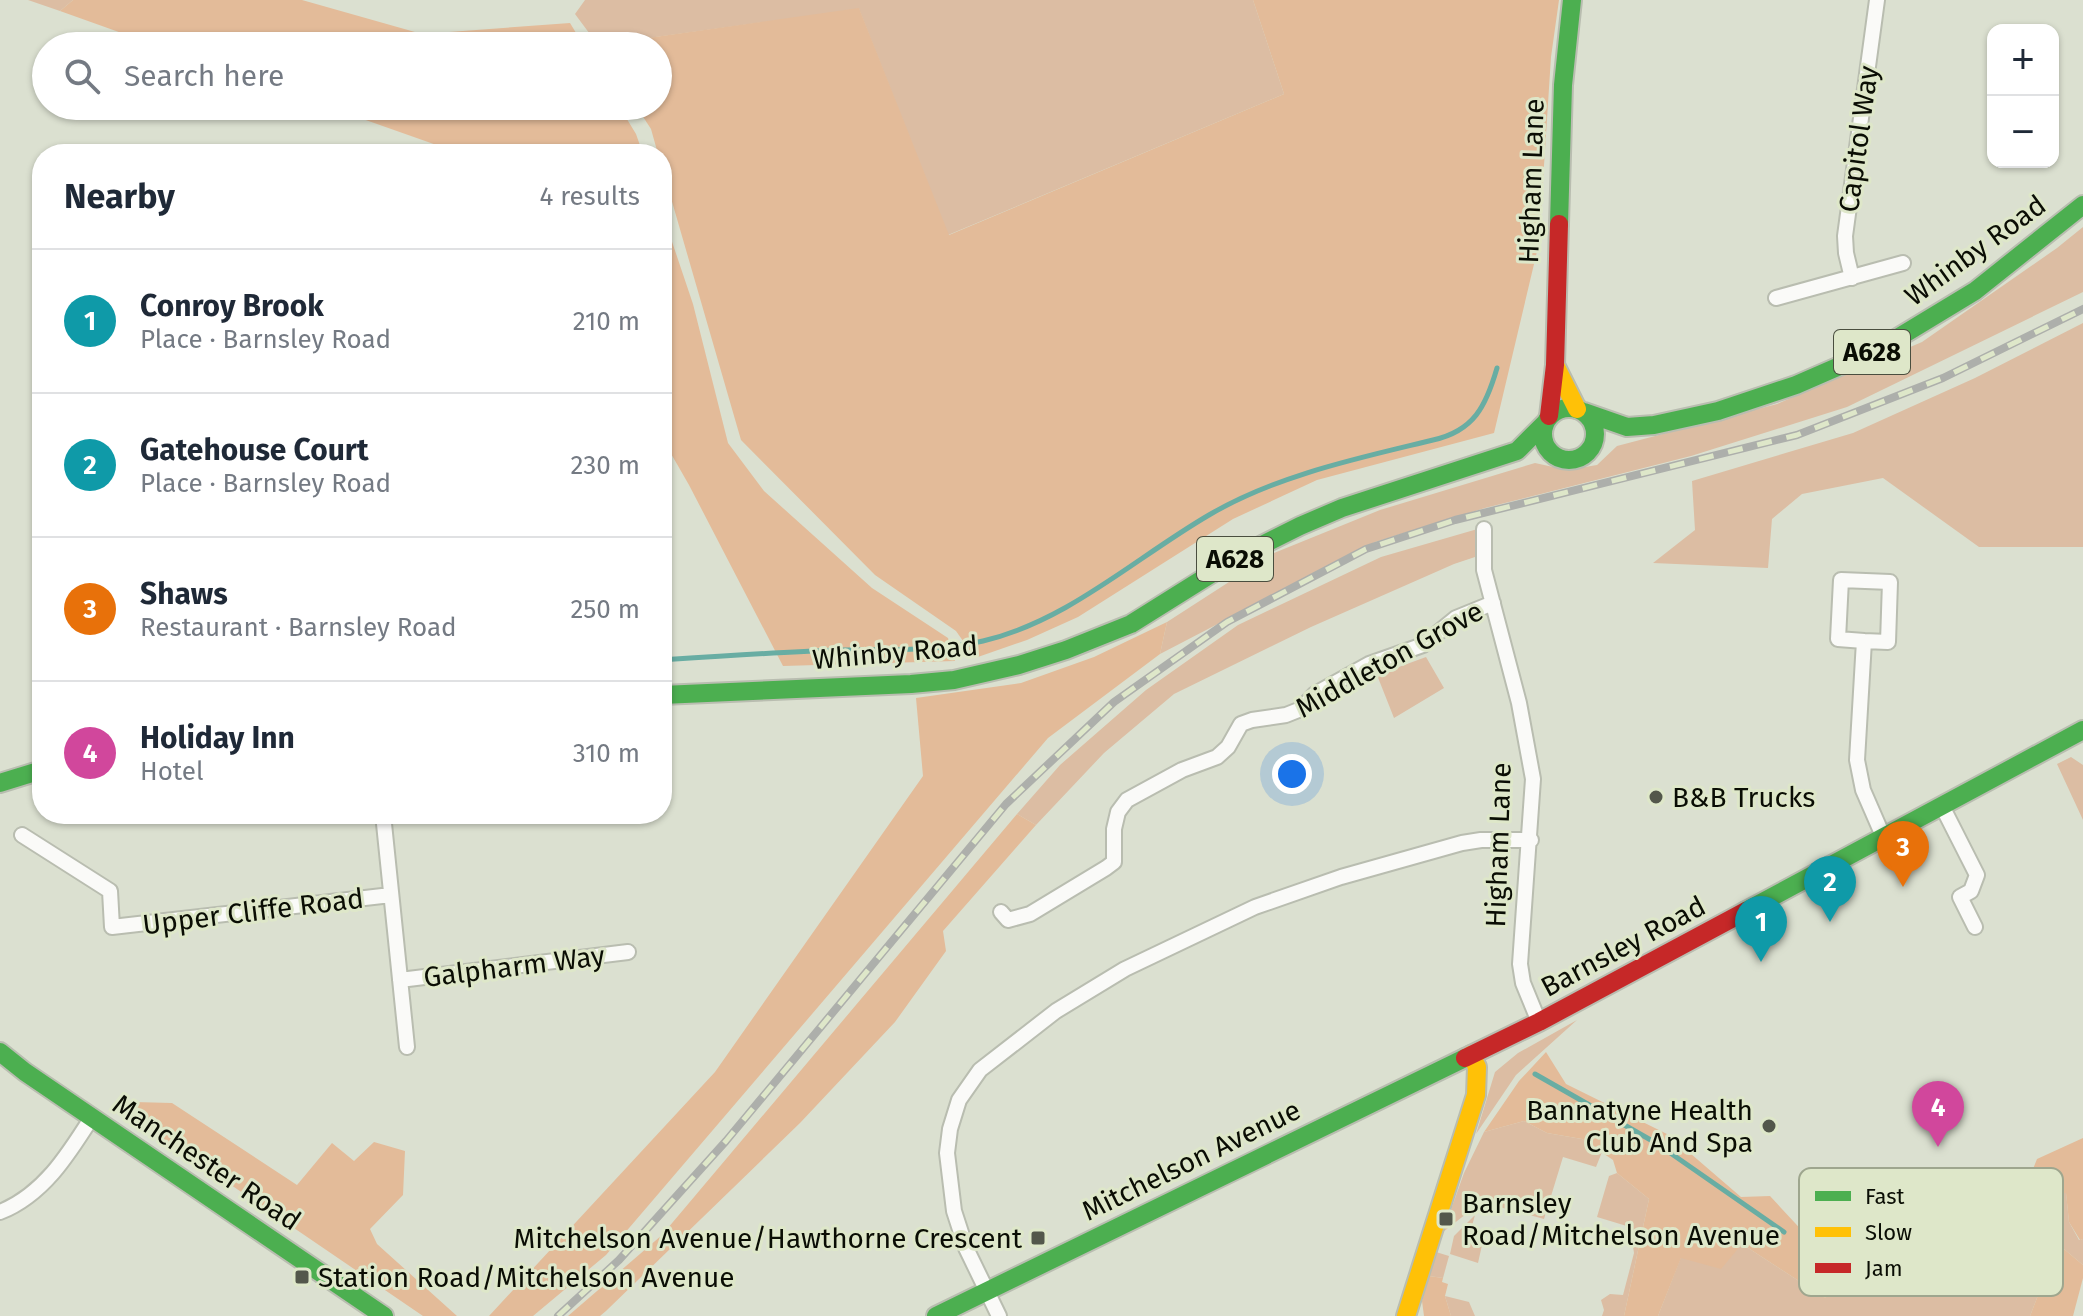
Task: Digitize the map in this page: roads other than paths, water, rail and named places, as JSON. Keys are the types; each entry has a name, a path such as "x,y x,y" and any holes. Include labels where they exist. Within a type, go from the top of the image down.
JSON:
{"main road":[{"name":"Higham Lane","path":"1547,420 1555,365 1563,85 1572,0"},
{"name":"Whinby Road","path":"1581,410 1627,427 1654,425 1718,411 1796,385 1881,348 1975,291 2083,205"},
{"name":"Higham Lane","path":"1555,365 1581,410"},
{"path":"1563,460 1545,445 1542,430 1547,420 1562,408 1581,410 1590,418 1595,434 1590,450"},
{"name":"Whinby Road","path":"1517,451 1547,420"},
{"name":"Whinby Road","path":"672,695 911,684 954,680 1019,665 1131,624 1238,557 1342,508 1517,451 1563,460 1578,459 1627,427"},
{"name":"Barnsley Road","path":"1471,1055 1760,905 1883,836 2081,735"},
{"path":"0,783 32,773"},
{"name":"Manchester Road","path":"0,1052 384,1316"},
{"path":"1406,1316 1476,1095 1477,1067 1471,1055"},
{"name":"Mitchelson Avenue","path":"936,1316 1471,1055"}],"street":[{"name":"Capitol Way","path":"1852,278 1845,236 1877,0"},
{"path":"1776,298 1903,263"},
{"name":"Higham Lane","path":"1484,529 1484,570 1530,753 1533,779 1520,964 1523,983 1539,1022"},
{"path":"1841,580 1890,582 1888,642 1864,641 1838,639 1841,580"},
{"name":"Middleton Grove","path":"1001,912 1008,920 1030,914 1114,862 1114,829 1118,812 1127,800 1182,770 1217,757 1228,747 1241,724 1301,709 1315,694 1369,664 1423,645 1456,618 1493,603"},
{"path":"1864,641 1857,760 1863,790 1883,836"},
{"path":"1942,806 1977,875 1971,891 1960,897 1975,927"},
{"name":"Upper Cliffe Road","path":"384,824 407,1047"},
{"name":"Upper Cliffe Road","path":"22,835 110,891 112,927 391,895"},
{"path":"999,1316 966,1248 954,1211 947,1153 959,1100 980,1070 1056,1011 1125,969 1255,907 1341,877 1462,843 1531,840"},
{"name":"Galpharm Way","path":"400,980 628,952"},
{"path":"0,1212 21,1204 41,1188 92,1117"}],"waterway":[{"path":"672,659 929,648 965,645 1014,632 1072,604 1235,501 1290,478 1433,440 1459,430 1483,405 1497,368"},
{"path":"1535,1074 1656,1143 1784,1232"}],"railway":[{"path":"558,1316 619,1260 726,1141 1006,804 1114,702 1227,622 1366,549 1455,520 1797,435 1943,378 2083,309"}],"place":[{"name":"B&B Trucks","path":"1656,797"},
{"name":"Shaws","path":"1903,887"},
{"name":"Gatehouse Court","path":"1830,922"},
{"name":"Conroy Brook","path":"1761,962"},
{"name":"Bannatyne Health Club And Spa","path":"1769,1126"},
{"name":"Holiday Inn","path":"1938,1147"},
{"name":"Barnsley Road/Mitchelson Avenue","path":"1446,1219"},
{"name":"Mitchelson Avenue/Hawthorne Crescent","path":"1038,1238"},
{"name":"Station Road/Mitchelson Avenue","path":"302,1277"}]}
